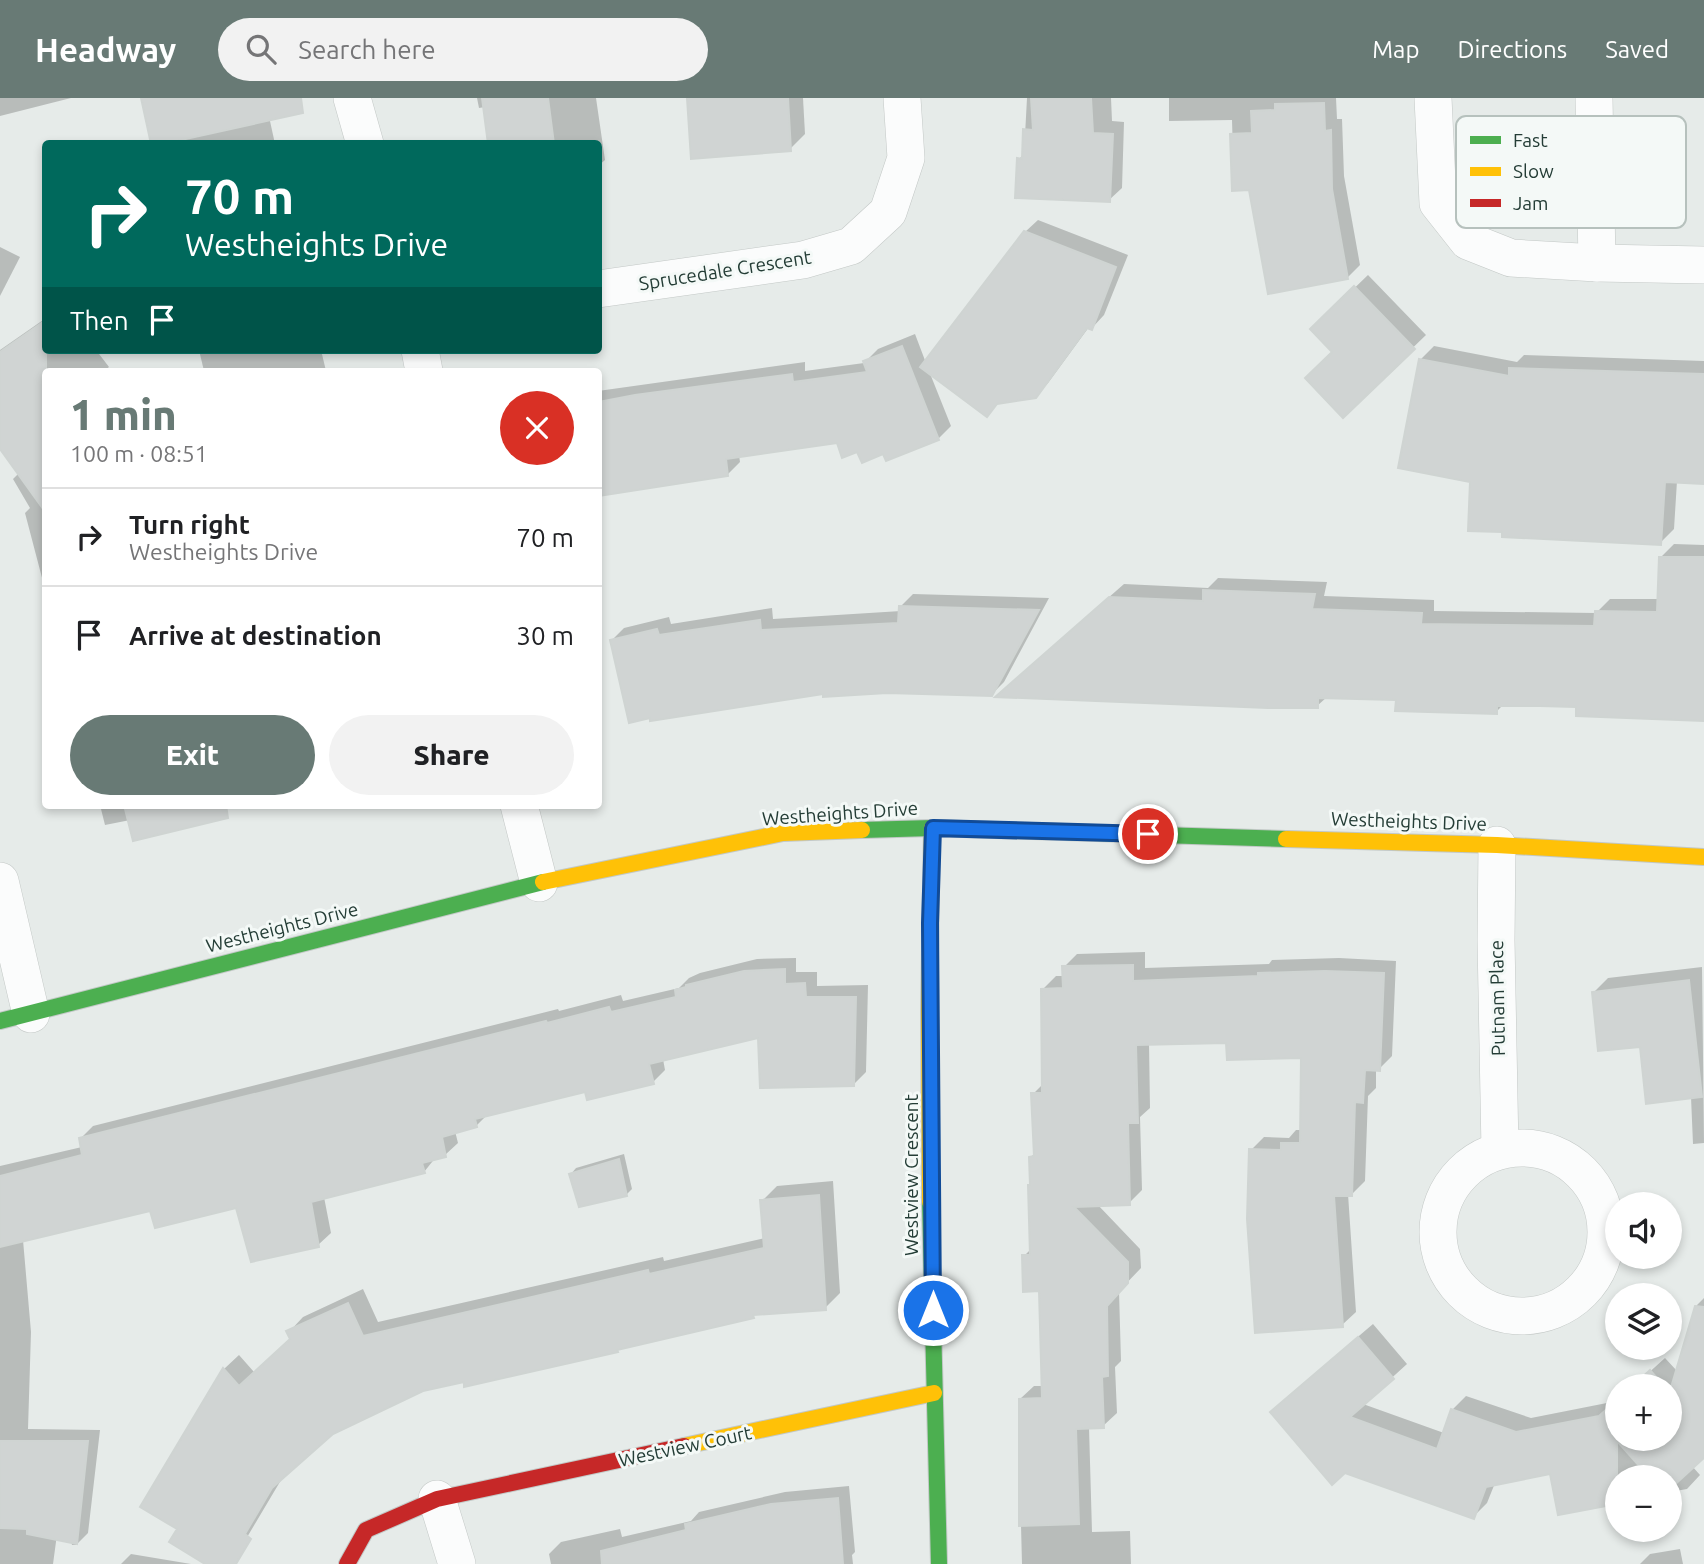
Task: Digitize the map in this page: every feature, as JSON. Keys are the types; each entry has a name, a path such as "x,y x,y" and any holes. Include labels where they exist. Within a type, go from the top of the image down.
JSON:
{"street":[{"path":"352,98 364,140"},
{"name":"Sprucedale Crescent","path":"602,288 803,260 851,246 888,212 906,158 902,98"},
{"path":"1433,98 1438,203 1456,226"},
{"path":"1594,98 1594,116"},
{"path":"1458,228 1468,241 1511,258 1704,265"},
{"path":"1596,228 1597,263"},
{"path":"521,809 539,883"},
{"name":"Westheights Drive","path":"15,1017 539,883 783,833 933,828 1497,845 1704,857"},
{"name":"Westview Crescent","path":"933,828 930,923 934,1393 939,1564"},
{"name":"Putnam Place","path":"1497,845 1500,1150"},
{"path":"0,881 15,1017"},
{"path":"1522,1148 1551,1153 1576,1168 1588,1181 1602,1207 1606,1230 1601,1259 1579,1295 1562,1306 1534,1316 1510,1316 1482,1307 1451,1280 1437,1239 1438,1217 1449,1189 1473,1163 1500,1150 1522,1148"},
{"name":"Westview Court","path":"347,1564 366,1530 437,1499 934,1393"},
{"path":"437,1499 457,1564"}],"building":[{"path":"141,98 301,98 303,113 181,140 150,140"},
{"path":"482,98 548,98 553,140 487,140"},
{"path":"687,98 788,98 791,151 691,159"},
{"path":"1031,98 1091,98 1093,133 1113,134 1110,202 1015,198 1017,158 1022,159 1023,129 1033,130"},
{"path":"1324,103 1325,131 1331,130 1332,189 1348,279 1268,294 1249,190 1232,191 1230,134 1252,133 1251,111 1275,110 1275,104"},
{"path":"1024,231 1116,267 1092,330 1087,328 1036,398 997,404 987,417 920,367"},
{"path":"1354,286 1415,349 1343,418 1305,378 1332,352 1310,329"},
{"path":"42,323 42,354 46,354 46,368 42,368 42,507 0,449 0,352"},
{"path":"902,346 939,440 886,461 883,454 862,463 857,452 842,458 837,443 726,459 728,476 602,495 602,401 792,374 793,382 867,372 863,361"},
{"path":"1419,359 1509,376 1509,368 1704,374 1704,484 1665,482 1661,545 1502,537 1502,532 1468,531 1470,482 1398,468"},
{"path":"1659,557 1704,557 1704,721 1576,716 1576,707 1497,706 1497,714 1395,711 1396,700 1318,698 1318,708 1268,708 995,697 1109,597 1203,601 1203,590 1315,594 1312,609 1422,613 1421,624 1594,626 1595,611 1657,612"},
{"path":"899,606 1039,610 992,696 887,693 823,697 823,694 629,723 610,640 657,629 659,635 760,620 761,630 898,623"},
{"path":"125,809 227,809 228,818 133,841"},
{"path":"1133,965 1133,981 1258,976 1258,973 1384,973 1380,1071 1365,1070 1363,1103 1355,1102 1352,1196 1334,1196 1343,1327 1255,1333 1247,1219 1249,1149 1281,1150 1281,1143 1300,1143 1301,1058 1227,1060 1226,1043 1136,1045 1138,1123 1128,1123 1130,1205 1074,1207 1128,1262 1128,1283 1107,1306 1108,1376 1102,1377 1104,1428 1076,1429 1079,1524 1019,1526 1019,1399 1042,1398 1039,1291 1023,1292 1022,1255 1030,1255 1029,1157 1034,1156 1031,1093 1042,1093 1041,989 1063,988 1062,966"},
{"path":"785,969 785,984 805,983 806,997 856,997 854,1086 760,1088 758,1038 649,1064 654,1084 587,1100 585,1092 475,1119 477,1127 442,1137 446,1157 422,1163 425,1173 311,1202 319,1247 251,1262 236,1208 155,1228 150,1211 0,1247 0,1176 82,1155 79,1138 546,1021 547,1023 609,1007 611,1012 676,997 675,990 686,985 744,971"},
{"path":"1689,980 1702,1097 1646,1104 1640,1047 1598,1051 1592,992"},
{"path":"619,1159 627,1196 579,1207 569,1174"},
{"path":"819,1195 826,1310 753,1315 754,1318 617,1350 618,1352 464,1387 464,1382 423,1391 333,1434 272,1488 245,1534 251,1539 236,1564 205,1564 169,1542 177,1529 140,1507 223,1368 239,1386 290,1339 286,1331 348,1303 363,1336 648,1270 649,1274 764,1248 760,1200"},
{"path":"1695,1306 1704,1307 1704,1458 1682,1478 1682,1465 1638,1465 1626,1451 1682,1451 1682,1374 1675,1374 1679,1360 1682,1360 1682,1350"},
{"path":"1358,1337 1394,1379 1350,1417 1437,1449 1451,1409 1516,1432 1599,1416 1605,1411 1605,1451 1617,1451 1617,1465 1605,1465 1605,1506 1558,1515 1550,1474 1486,1487 1474,1519 1345,1473 1332,1485 1270,1412"},
{"path":"0,1441 88,1441 77,1544 27,1534 27,1529 0,1528"},
{"path":"838,1498 843,1564 602,1564 601,1551 686,1530 685,1524 771,1504"}],"traffic: fast":[{"path":"862,830 932,828 1286,839"},
{"path":"0,1021 543,882"},
{"path":"930,1202 939,1564"}],"traffic: slow":[{"path":"930,1202 932,828"},
{"path":"543,882 783,833 862,830"},
{"path":"1286,839 1497,845 1704,857"},
{"path":"684,1446 934,1393"}],"traffic: jam":[{"path":"347,1564 366,1530 437,1499 684,1446"}],"route":[{"path":"933,1310 930,923 933,828 1148,834"}]}
